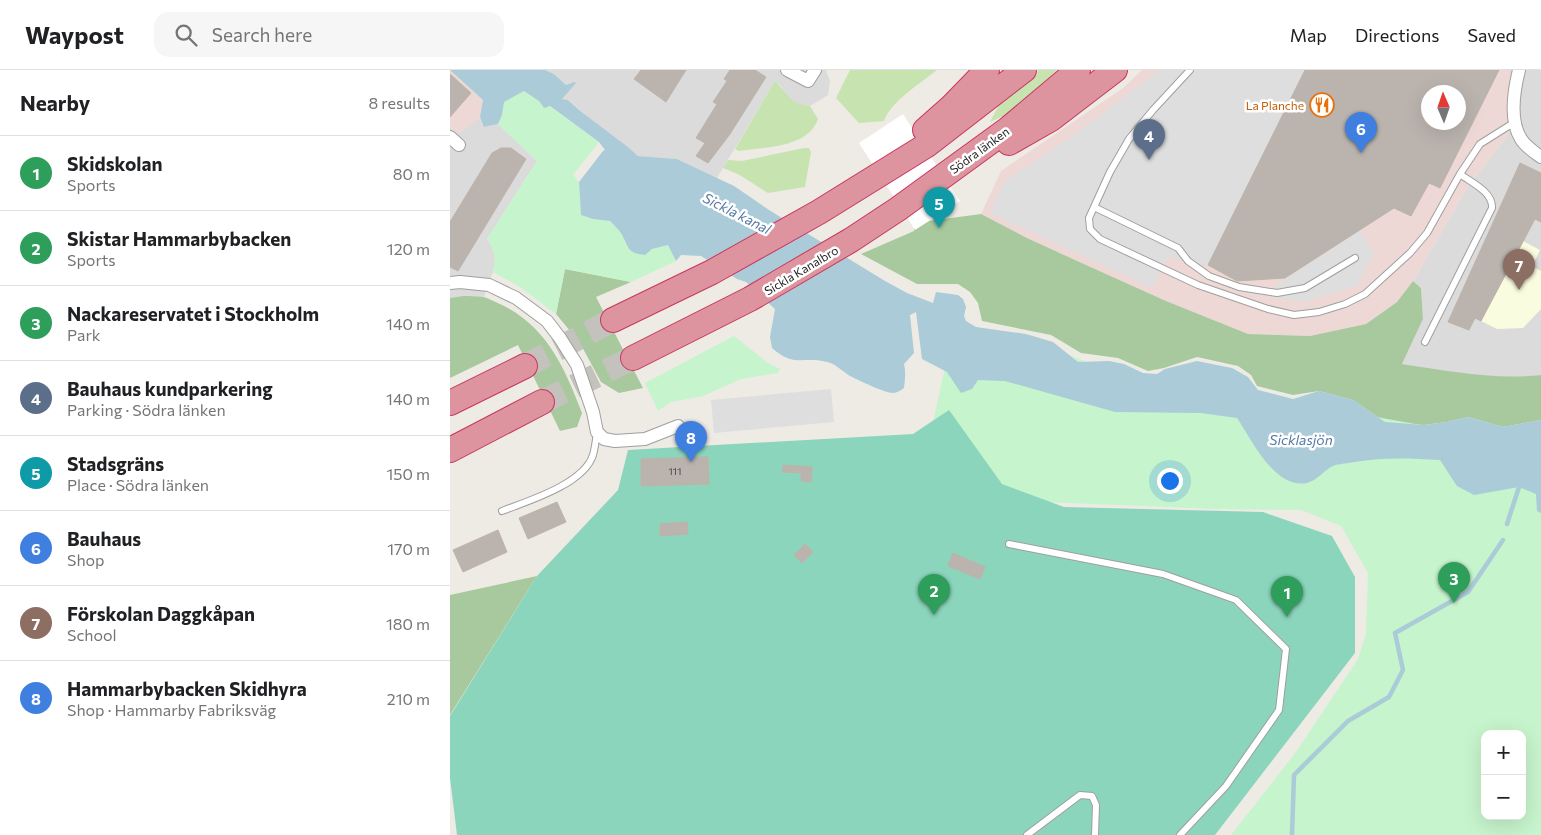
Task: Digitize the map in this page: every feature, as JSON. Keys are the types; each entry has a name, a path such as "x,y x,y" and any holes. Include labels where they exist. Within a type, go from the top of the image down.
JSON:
{"highway":[{"path":"819,212 928,128 987,70"},
{"path":"613,320 712,272 819,212 927,145 1024,70"},
{"name":"Södra länken","path":"851,240 898,209 1008,129 1078,70"},
{"path":"898,209 1051,119 1115,70"},
{"name":"Sickla Kanalbro","path":"633,358 750,299 851,240"},
{"path":"450,403 525,366"},
{"path":"450,450 542,402"}],"street":[{"path":"787,70 808,81 814,70"},
{"path":"1519,70 1516,82 1515,122 1520,138 1541,157"},
{"path":"450,283 488,284 516,298 547,321 577,365 593,412 597,432 604,439 615,441 645,439 678,426"}],"lane":[{"path":"1190,70 1153,110 1130,139 1110,172 1089,218 1090,229 1100,239 1198,285 1268,309 1294,315 1319,312 1345,304 1364,294 1410,253 1427,233 1460,174 1480,144 1515,122"},
{"path":"1425,342 1492,208 1492,201 1488,194 1460,174"},
{"path":"1094,207 1178,248 1188,261 1209,276 1239,287 1277,293 1306,288 1355,258"},
{"path":"502,511 552,492 569,482 584,469 593,457 597,432"},
{"path":"1009,544 1163,574 1236,600 1286,649 1279,710 1226,786 1180,835"},
{"path":"1027,835 1080,795 1092,796 1096,805 1095,835"}],"shaded area":[{"path":"450,70 483,100 480,117 458,134 450,127"},
{"path":"545,70 826,70 830,81 828,95 810,106 797,104 790,100 781,86 775,81 717,178 677,159 638,156 569,100 562,99 574,82 566,85 554,74"},
{"path":"1142,70 1518,70 1514,124 1505,139 1469,185 1413,281 1397,302 1366,324 1310,336 1247,334 1166,301 1075,260 981,214 1001,171 1123,88"},
{"path":"1160,70 1305,70 1208,265 1168,257 1152,288 990,213 1004,182 1070,138"},
{"path":"1518,70 1541,70 1541,375 1516,378 1484,377 1402,364 1423,319 1421,288 1413,281 1469,185 1505,139 1514,124"},
{"path":"480,117 485,127 498,124 537,161 487,239 496,257 484,297 463,296 450,298 450,127 458,133"},
{"path":"1359,230 1374,252 1357,286 1302,302 1266,296 1285,278"},
{"path":"1523,241 1540,250 1532,266 1541,271 1541,309 1523,328 1497,329 1481,321"},
{"path":"831,389 834,422 714,433 711,400"}],"green space":[{"path":"850,70 937,70 893,106 884,121 859,123 836,98"},
{"path":"1039,70 1057,70 1008,114 990,122 999,105"},
{"path":"775,81 792,100 802,105 810,106 818,119 813,129 795,141 773,147 739,151 735,149"},
{"path":"524,91 539,101 543,108 549,106 599,142 573,175 579,182 581,215 610,221 621,232 627,247 645,255 652,249 669,245 676,261 631,282 565,269 556,314 520,287 493,272 494,255 487,239 537,161 498,124 504,102"},
{"path":"809,148 811,152 805,187 768,193 738,174 723,168 728,160 742,161"},
{"path":"981,214 1027,238 1166,301 1248,334 1310,336 1366,324 1397,302 1413,281 1421,288 1423,319 1402,364 1489,376 1541,375 1541,420 1503,427 1468,417 1424,425 1385,422 1353,400 1319,391 1293,395 1257,386 1251,375 1238,366 1197,357 1164,368 1148,371 1118,358 1081,353 1051,335 982,321 978,303 970,292 958,284 917,284 861,254 914,231 914,223"},
{"path":"565,269 631,282 596,297 643,388 619,393 601,382 580,343 556,314"},
{"path":"463,296 483,297 500,304 530,324 542,337 552,350 569,380 582,413 577,427 560,431 518,345 450,378 450,298"},
{"path":"734,336 768,363 780,369 778,373 741,379 703,396 671,402 658,411 645,383"},
{"path":"1023,337 1097,366 1437,428 1541,457 1541,835 1231,835 1296,752 1358,659 1366,633 1368,573 1341,526 1301,510 1215,509 1045,502 989,486 932,427 947,358"},
{"path":"949,410 1002,484 1064,507 1263,512 1332,536 1355,577 1355,653 1215,835 457,835 450,778 450,716 537,576 618,490 628,450 913,434"},
{"path":"537,576 450,715 450,595"}],"water":[{"path":"450,70 545,70 554,74 566,85 574,82 576,83 562,99 568,100 638,156 677,159 734,186 769,210 907,293 933,303 936,292 958,295 963,299 966,307 964,316 966,321 976,327 1026,334 1053,342 1078,362 1109,361 1124,364 1143,373 1157,374 1165,369 1197,361 1232,368 1248,377 1258,390 1293,399 1319,391 1353,400 1385,422 1424,425 1468,417 1503,427 1541,420 1541,513 1537,511 1536,494 1519,487 1474,495 1457,486 1440,460 1405,458 1338,464 1311,482 1295,483 1274,471 1265,461 1237,418 1201,413 1115,412 1005,381 978,380 972,389 961,393 947,372 922,359 916,312 910,315 914,353 904,364 904,388 896,392 884,391 865,383 830,363 818,360 793,360 787,358 772,348 770,337 775,309 746,282 737,279 701,256 681,255 676,261 668,245 652,249 645,255 634,253 621,233 610,221 581,215 579,182 605,150 599,142 550,106 544,108 539,101 524,91 504,102 498,124 484,127 480,117 483,100"}],"pier":[{"path":"903,114 960,201 915,230 859,143"}],"building":[{"path":"641,70 686,70 666,102 634,79"},
{"path":"730,70 755,70 766,77 730,134 708,163 696,156 705,143 696,138 717,104 713,102 727,81 724,79"},
{"path":"1305,70 1499,70 1440,188 1429,183 1411,216 1394,208 1285,278 1237,281 1208,265"},
{"path":"450,74 471,93 450,117"},
{"path":"501,148 511,148 526,159 458,271 450,267 450,222 492,153"},
{"path":"1520,163 1541,173 1541,222 1535,219 1481,321 1475,318 1469,330 1448,322"},
{"path":"708,457 709,484 641,486 641,459"},
{"path":"783,465 812,467 811,482 801,481 801,473 782,472"},
{"path":"557,502 566,522 528,539 519,518"},
{"path":"687,522 688,534 660,536 660,524"},
{"path":"498,530 507,552 463,572 453,550"},
{"path":"805,544 813,552 802,563 794,555"},
{"path":"953,553 985,567 980,579 948,566"}],"waterway":[{"path":"1507,524 1519,487"},
{"path":"1292,835 1294,775 1348,721 1389,697 1403,670 1395,633 1468,592 1503,540"}],"tunnel":[{"path":"525,366 613,320"},
{"path":"542,402 633,358"}],"place":[{"name":"La Planche","path":"1322,105"},
{"name":"Bauhaus","path":"1361,153"},
{"name":"Bauhaus kundparkering","path":"1149,160"},
{"name":"Stadsgräns","path":"939,228"},
{"name":"Förskolan Daggkåpan","path":"1519,290"},
{"name":"Hammarbybacken Skidhyra","path":"691,462"},
{"name":"Nackareservatet i Stockholm","path":"1454,603"},
{"name":"Skistar Hammarbybacken","path":"934,615"},
{"name":"Skidskolan","path":"1287,617"}],"water label":[{"name":"Sickla kanal","path":"737,213"},
{"name":"Sicklasjön","path":"1301,439"}]}
